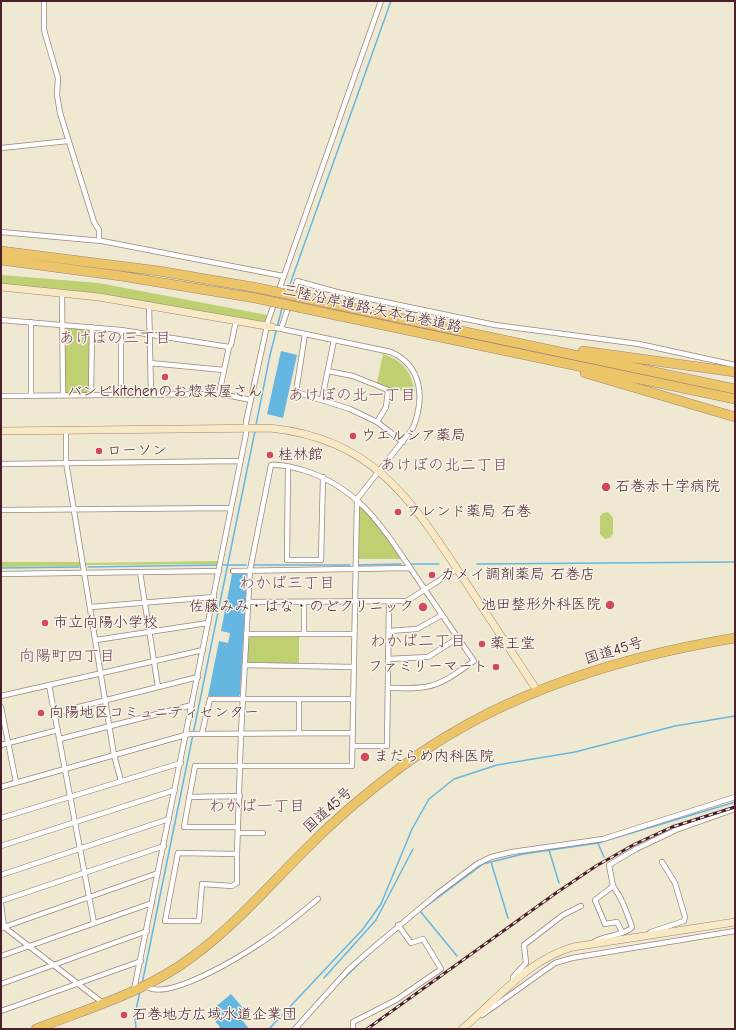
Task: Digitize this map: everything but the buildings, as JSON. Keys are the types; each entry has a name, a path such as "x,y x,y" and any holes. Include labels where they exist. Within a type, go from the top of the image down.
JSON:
{"highway":[{"name":"三陸沿岸道路;矢本石巻道路","path":"1,251 159,271 258,288 735,389"},
{"name":"三陸沿岸道路;矢本石巻道路","path":"1,260 136,278 255,298 735,399"},
{"path":"459,330 599,353 735,372"},
{"path":"526,356 735,417"},
{"name":"国道45号","path":"37,1029 140,988 185,962 234,923 302,853 348,809 403,765 469,725 538,692 607,667 659,652 735,638"}],"street":[{"path":"44,1 44,30 58,78 57,95 68,141 94,222 99,230 99,240"},
{"path":"318,899 263,942 234,960 188,982 169,988 155,990 140,988 141,961 175,790 188,734 192,705 240,462 249,428 251,400 274,327 283,276 381,1"},
{"path":"1,148 68,141"},
{"path":"1,232 99,240 283,276"},
{"path":"274,327 294,290 297,281 337,292 495,324 639,344 735,365"},
{"path":"1,287 149,304 274,327 391,352 403,358 412,368 417,378 419,389 417,419 413,428 357,499 352,766 195,766 184,827 238,827"},
{"path":"280,287 294,290"},
{"path":"62,293 63,395"},
{"path":"149,304 151,394"},
{"path":"1,320 62,324 150,333 229,347"},
{"path":"219,394 236,321"},
{"path":"31,322 31,396"},
{"path":"91,396 92,327"},
{"path":"120,330 122,394"},
{"path":"305,334 295,390 298,394 350,409 377,422 403,442"},
{"path":"322,400 334,340"},
{"path":"150,363 224,370"},
{"path":"328,371 353,376 388,390 385,410 377,422"},
{"path":"1,396 219,394 251,400"},
{"path":"1,431 260,428 292,430 326,440 358,456 379,470 412,504 538,692"},
{"path":"66,430 66,462 91,607 114,755 121,781"},
{"path":"1,464 66,462 240,462"},
{"path":"238,854 178,853 165,921 198,921 202,884 232,886 237,883 238,854 238,827 240,796 241,733 250,570 269,466 272,464 323,477 345,489 357,499 374,516 474,661 451,677 433,685 424,687 388,688"},
{"path":"288,467 287,560 321,560 323,477"},
{"path":"1,510 231,508"},
{"path":"233,571 410,568"},
{"path":"248,602 407,601 457,569"},
{"path":"1,574 219,571"},
{"path":"140,572 158,687"},
{"path":"91,607 214,597"},
{"path":"304,602 304,633"},
{"path":"353,746 387,746 389,602"},
{"path":"389,631 418,629 442,615"},
{"path":"96,640 208,623"},
{"path":"246,634 354,634"},
{"path":"388,659 428,657 458,638"},
{"path":"1,696 203,650"},
{"path":"244,665 354,667"},
{"path":"55,713 198,677"},
{"path":"49,685 94,923"},
{"path":"200,733 210,699 353,699"},
{"path":"299,699 299,733"},
{"path":"60,739 192,705"},
{"path":"1,706 16,782"},
{"path":"1,745 58,730"},
{"path":"1,787 188,734 353,733"},
{"path":"1,818 181,763"},
{"path":"1,846 175,790"},
{"path":"189,797 240,796"},
{"path":"295,1029 348,970 466,872 491,857 565,843 603,839 735,797"},
{"path":"591,945 600,938 631,929 632,927 624,903 613,886 608,868 611,863 676,830 735,809"},
{"path":"1,875 170,819"},
{"path":"238,833 263,833"},
{"path":"1,901 164,846"},
{"path":"646,936 651,932 684,921 685,917 675,883 662,862"},
{"path":"3,927 158,873"},
{"path":"613,886 595,900 605,924 618,922 622,932"},
{"path":"1,956 152,903"},
{"path":"1,904 3,927 103,1003"},
{"path":"513,983 513,977 526,963 524,945 563,915 581,906"},
{"path":"462,1029 502,991 554,953 573,947 735,922"},
{"path":"353,1029 353,1022 396,1000 441,969 423,939 411,943 400,927"},
{"path":"1,984 147,931"},
{"path":"472,1020 482,1015 555,963 572,958 735,931"},
{"path":"1,1011 141,961"}],"green space":[{"path":"1,275 99,283 267,315 265,321 263,322 90,293 1,284"},
{"path":"62,324 92,327 91,395 63,395"},
{"path":"383,354 396,360 405,367 411,377 415,391 391,390 377,383"},
{"path":"361,505 379,525 401,559 358,559 359,506"},
{"path":"608,512 613,518 613,534 610,538 605,539 600,534 600,516 603,513"},
{"path":"219,561 218,564 86,565 85,563"},
{"path":"1,562 80,562 80,566 1,567"},
{"path":"299,636 299,664 247,662 248,638 250,637"}],"water":[{"path":"281,351 297,355 283,418 267,414"},
{"path":"245,572 247,574 240,694 239,696 208,696 219,641 228,643 230,633 221,631 232,574"},
{"path":"231,994 243,1008 237,1013 249,1029 218,1029 220,1027 208,1013"}],"waterway":[{"path":"289,287 391,1"},
{"path":"256,425 270,355 282,308"},
{"path":"142,984 255,431"},
{"path":"477,564 735,562"},
{"path":"357,565 401,564"},
{"path":"409,564 439,564"},
{"path":"88,567 217,565"},
{"path":"223,565 246,565"},
{"path":"252,565 350,565"},
{"path":"1,568 79,567"},
{"path":"269,1029 363,929 381,904 412,829 429,799 454,779 497,765 575,752 675,726 735,716"},
{"path":"424,908 483,864 523,854 598,843 735,802"},
{"path":"598,843 604,857"},
{"path":"324,978 376,920 413,849"},
{"path":"549,850 559,883"},
{"path":"491,862 508,918"},
{"path":"420,911 457,956"},
{"path":"337,985 370,953"},
{"path":"136,1029 135,1015 140,991"}],"railway":[{"path":"367,1029 596,866 635,844 672,827 735,807"}],"place":[{"name":"バンビkitchenのお惣菜屋さん","path":"165,377"},
{"name":"ウエルシア薬局","path":"353,436"},
{"name":"ローソン","path":"99,451"},
{"name":"桂林館","path":"270,455"},
{"name":"石巻赤十字病院","path":"606,487"},
{"name":"フレンド薬局 石巻","path":"398,512"},
{"name":"カメイ調剤薬局 石巻店","path":"432,575"},
{"name":"池田整形外科医院","path":"610,605"},
{"name":"佐藤みみ・はな・のどクリニック","path":"423,607"},
{"name":"市立向陽小学校","path":"45,623"},
{"name":"薬王堂","path":"482,644"},
{"name":"ファミリーマート","path":"496,667"},
{"name":"向陽地区コミュニティセンター","path":"41,713"},
{"name":"まだらめ内科医院","path":"365,757"},
{"name":"石巻地方広域水道企業団","path":"124,1015"}],"district":[{"name":"あけぼの三丁目","path":"115,338"},
{"name":"あけぼの北一丁目","path":"352,395"},
{"name":"あけぼの北二丁目","path":"444,465"},
{"name":"わかば三丁目","path":"287,583"},
{"name":"わかば二丁目","path":"418,641"},
{"name":"向陽町四丁目","path":"67,656"},
{"name":"わかば一丁目","path":"257,806"}]}
